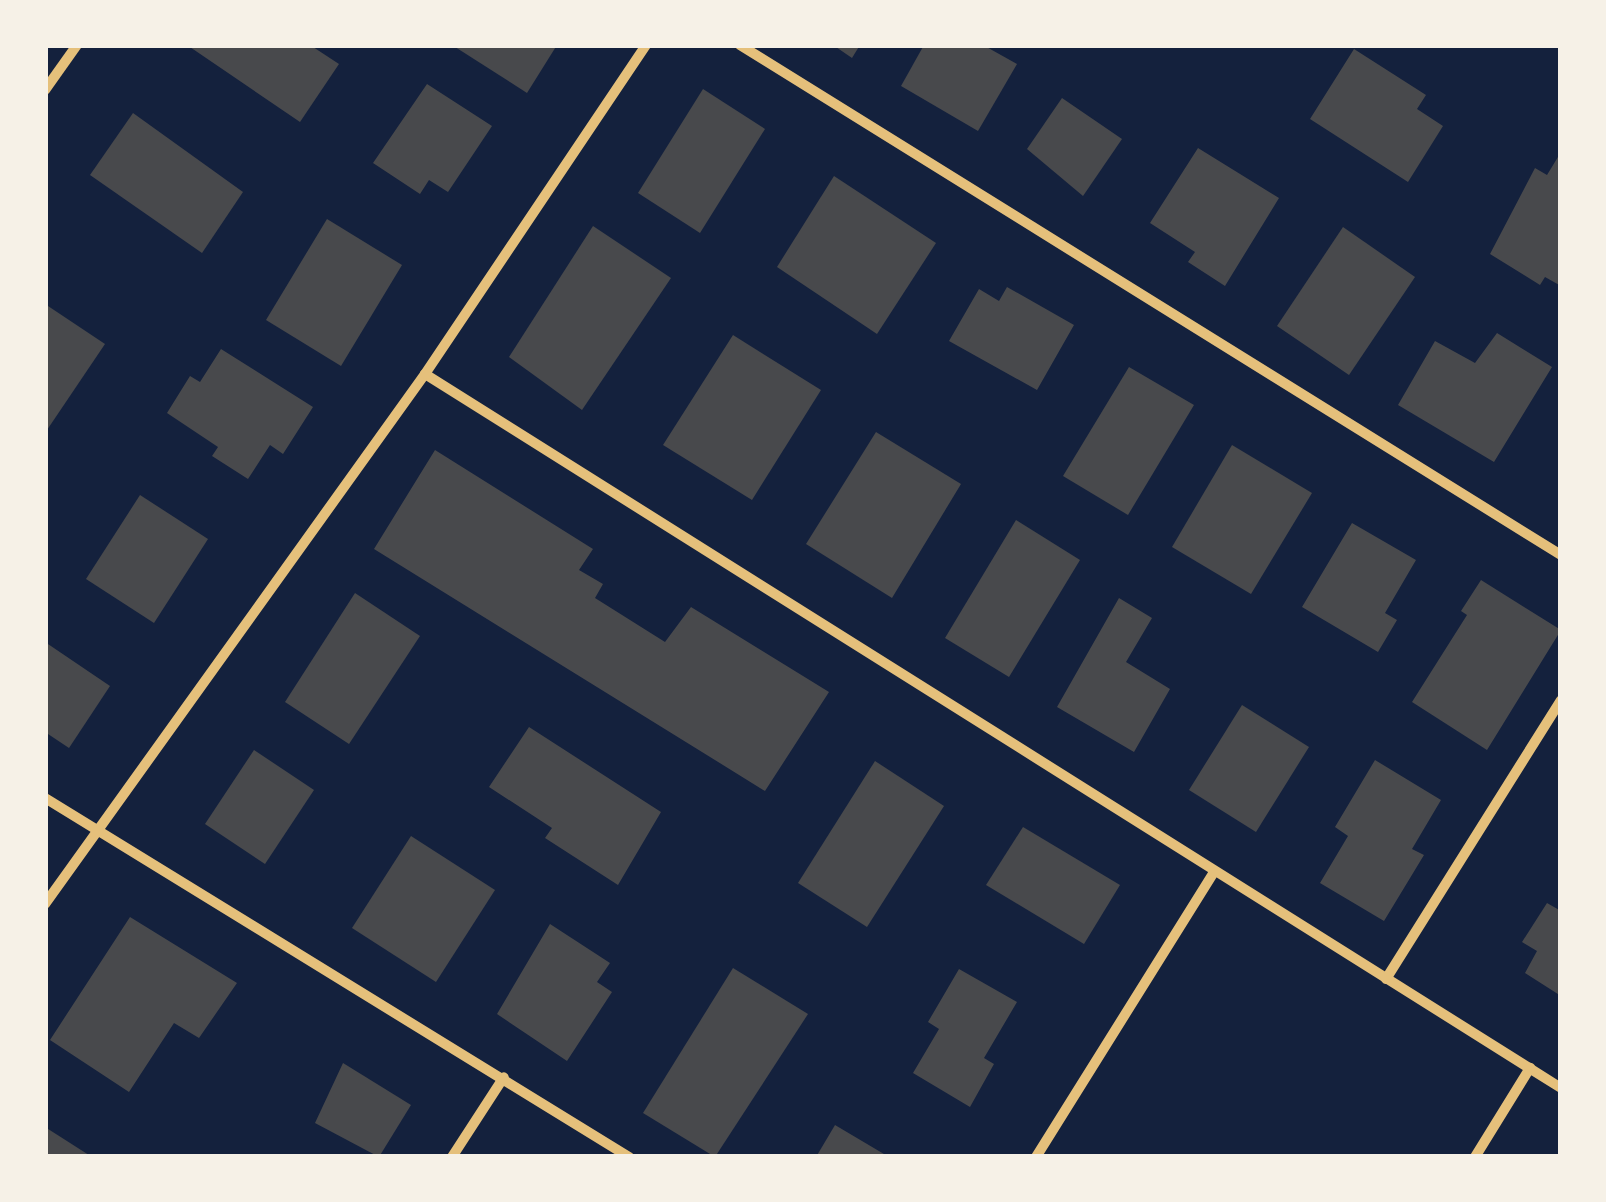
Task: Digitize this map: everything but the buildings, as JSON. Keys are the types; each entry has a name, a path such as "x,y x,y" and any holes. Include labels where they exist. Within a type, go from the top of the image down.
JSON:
{"street":[{"path":"45,90 78,45"},
{"path":"45,904 424,374 646,45"},
{"path":"740,45 1561,556"},
{"path":"424,374 1561,1088"},
{"path":"1386,978 1561,700"},
{"path":"45,798 629,1157"},
{"path":"1036,1157 1215,871"},
{"path":"1476,1157 1530,1068"},
{"path":"452,1157 504,1077"}]}
